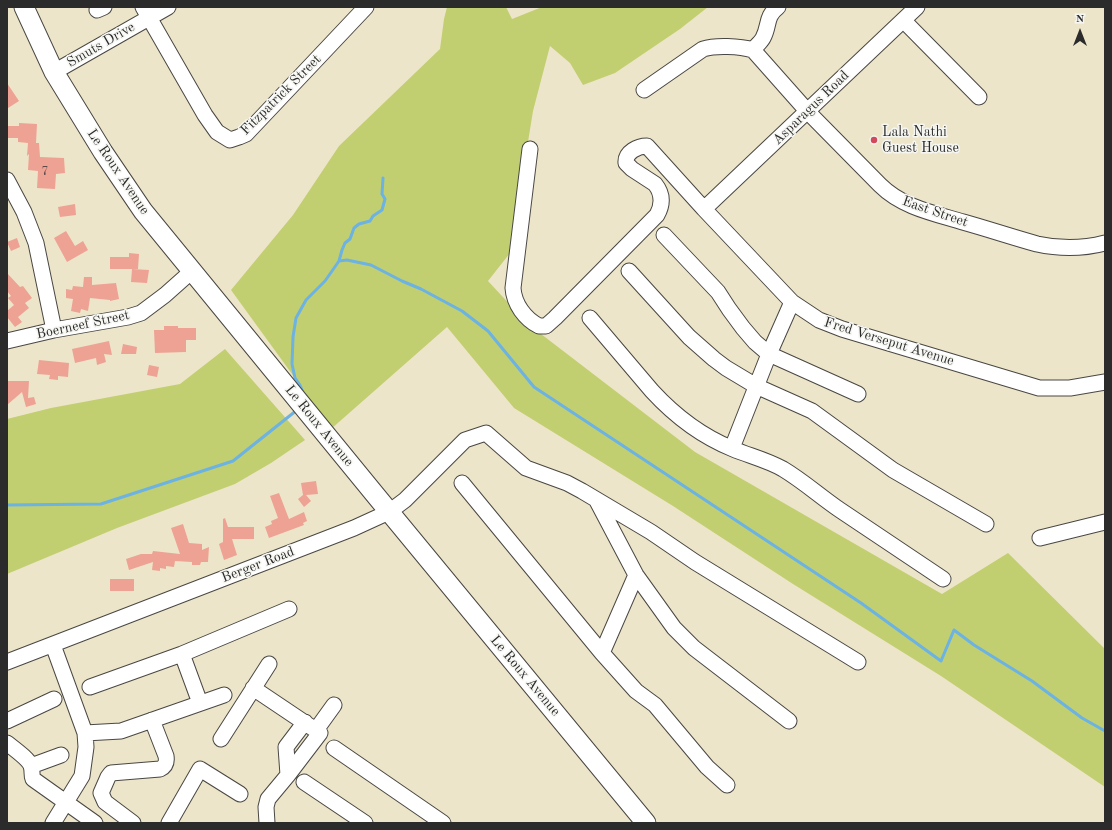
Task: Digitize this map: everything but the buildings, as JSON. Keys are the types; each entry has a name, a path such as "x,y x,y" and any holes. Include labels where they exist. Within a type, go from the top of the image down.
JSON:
{"main road":[{"name":"Le Roux Avenue","path":"24,7 54,72 103,152 138,204 639,820"}],"street":[{"name":"Smuts Drive","path":"54,72 146,12 168,7"},
{"name":"Fitzpatrick Street","path":"146,12 205,115 217,132 230,140 239,138 246,134 366,7"},
{"path":"644,90 702,49 713,47 745,48 752,50 764,36 769,16 772,11 778,7"},
{"name":"Asparagus Road","path":"704,209 917,7"},
{"path":"903,20 979,97"},
{"name":"East Street","path":"752,50 808,112 887,192 905,204 1037,244 1070,248 1105,243"},
{"name":"Fred Verseput Avenue","path":"530,149 513,288 514,297 520,309 534,323 541,327 546,326 555,318 657,214 662,200 658,188 655,184 632,170 626,162 627,155 631,151 638,147 647,146 792,302 819,320 842,329 1039,388 1070,388 1105,382"},
{"path":"7,180 24,212 36,243 54,330"},
{"path":"664,235 718,292 743,328 755,342 769,354 858,394"},
{"name":"Boerneef Street","path":"7,341 54,330 128,317 141,312 165,295 192,271"},
{"path":"629,271 689,337 714,359 756,386 812,411 899,475 986,524"},
{"path":"732,448 769,354 792,302"},
{"path":"590,318 662,402 696,430 732,448 769,462 785,471 943,579"},
{"name":"Berger Road","path":"7,662 354,528 389,512 404,500 465,440 486,433 526,468 567,483 597,501"},
{"path":"462,482 602,653 631,686 655,705 707,767 727,785"},
{"path":"597,501 636,575 674,628 684,639 789,721"},
{"path":"597,501 651,532 695,562 858,662"},
{"path":"1040,538 1105,522"},
{"path":"602,653 636,575"},
{"path":"90,687 182,654 288,609"},
{"path":"53,645 85,733 86,747 82,776 53,823"},
{"path":"182,654 200,703"},
{"path":"221,739 269,664"},
{"path":"253,688 314,728"},
{"path":"85,733 122,731 224,695"},
{"path":"7,721 54,699"},
{"path":"267,823 266,806 268,799 288,775 286,747 314,728 334,705"},
{"path":"133,823 105,802 100,793 111,773 160,770 164,767 167,761 166,756 152,720"},
{"path":"7,743 28,761 31,766 31,775 33,779 95,823"},
{"path":"334,748 443,823"},
{"path":"31,766 61,755"},
{"path":"170,823 200,769 240,794"},
{"path":"304,782 364,823"}],"green space":[{"path":"447,7 506,7 512,19 542,7 708,7 680,29 615,73 583,85 570,63 550,46 533,111 510,253 488,281 528,324 695,452 942,594 1008,553 1105,649 1105,787 941,676 793,584 673,506 514,408 447,327 331,429 307,399 300,385 231,290 293,215 339,146 440,49"},
{"path":"225,349 305,440 271,463 235,484 117,528 7,574 7,419 51,408 180,384"}],"waterway":[{"path":"339,261 345,243 350,239 354,228 359,224 370,221 373,216 382,210 385,199 382,194 383,178"},
{"path":"304,395 295,378 292,364 293,337 296,318 306,300 325,281 339,261 347,260 371,265 462,311 488,331 534,387 861,603 941,661 954,630 974,645 1032,681 1082,718 1105,731"},
{"path":"7,505 101,504 233,461 297,410"}],"place":[{"name":"Lala Nathi Guest House","path":"874,140"}]}
